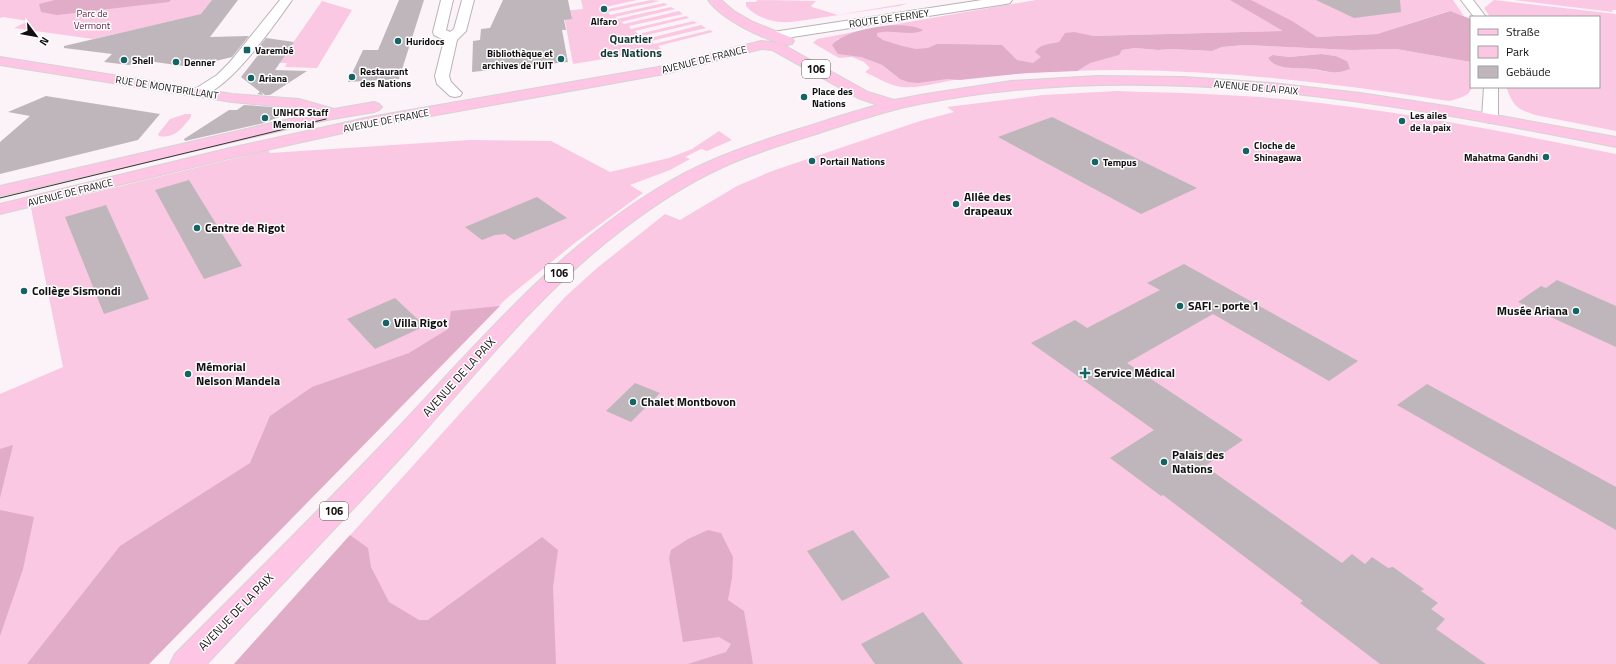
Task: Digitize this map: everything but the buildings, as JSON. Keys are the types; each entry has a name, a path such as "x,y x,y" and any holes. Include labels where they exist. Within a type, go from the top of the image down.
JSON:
{"main road":[{"path":"714,0 726,11 774,41"},
{"name":"AVENUE DE FRANCE","path":"0,191 126,160 189,148 333,114 455,93 637,65 668,59 743,39 774,41"},
{"name":"AVENUE DE FRANCE","path":"0,209 230,153 370,122 664,70 774,41"},
{"name":"106","path":"774,41 863,96 893,105"},
{"name":"RUE DE MONTBRILLANT","path":"0,62 232,98 299,104 333,114 370,122"},
{"name":"AVENUE DE LA PAIX","path":"186,664 392,450 512,319 580,253 648,202 674,186 730,158 893,105 958,92 1062,82 1130,80 1211,83 1384,100 1616,142"}],"street":[{"path":"200,92 222,78 235,66 286,0"},
{"path":"447,0 439,32 451,38"},
{"path":"455,93 444,84 442,76 451,38 460,31 468,0"},
{"name":"ROUTE DE FERNEY","path":"774,41 1006,0"},
{"path":"1468,0 1479,16"},
{"path":"1490,118 1491,88"}],"green space":[{"name":"Parc de Vermont","path":"0,0 212,0 203,14 93,39 14,28 28,21 3,17 0,18"},
{"path":"581,0 637,0 601,8 604,10 651,0 660,1 608,12 610,15 664,3 668,5 615,17 617,19 671,7 675,9 621,22 624,24 679,11 683,14 629,26 631,29 686,16 689,18 635,31 638,34 694,21 697,23 643,36 646,39 701,25 706,28 651,41 654,44 710,30 713,32 658,46 661,49 653,51 573,64 563,11 583,9"},
{"path":"756,0 816,1 811,6 812,7 838,15 908,3 899,6 792,22 786,22 773,21 761,17 746,6 746,2 758,1"},
{"path":"1036,0 1453,0 1464,16 1449,11 1377,34 1317,37 1283,31 1093,36 1122,50 1135,48 1212,51 1222,47 1244,45 1351,50 1396,49 1470,62 1471,88 1465,96 1449,101 1328,84 1247,76 1124,70 1042,72 1002,75 961,79 923,86 901,87 888,83 865,72 870,68 864,62 852,57 839,58 813,43 817,39","holes":["853,33 900,79 882,65 861,57 836,40","1321,54 1336,56 1347,61 1327,72 1281,66 1273,55 1289,57"]},
{"path":"1494,0 1616,14 1616,131 1528,113 1516,106 1506,88 1600,88 1600,16 1489,16 1484,8"},
{"path":"1514,0 1616,0 1616,10 1612,10 1613,12"},
{"path":"322,1 352,10 317,68 285,67 287,63 279,63"},
{"path":"1117,91 1249,96 1374,110 1455,123 1616,154 1616,664 234,664 565,297 597,268 665,214 680,220 737,186 772,171 920,121 954,112 947,107 1043,95"},
{"path":"185,114 191,114 191,117 178,132 169,136 159,136 158,134 170,119"},
{"path":"719,131 732,140 707,151 701,149 685,157 690,159 670,170 630,185 643,193 576,242 506,299 149,664 0,664 0,394 63,367 31,208 268,150 270,153 470,140 551,141 610,172 669,158 692,149"}],"shaded area":[{"path":"55,0 171,0 169,2 57,15 41,12 39,4"},
{"path":"1230,0 1251,0 1292,21 1317,37 1377,34 1450,11 1470,19 1470,62 1396,49 1351,50 1244,45 1222,47 1212,51 1135,48 1122,50 1119,55 1090,63 1077,71 1026,73 960,80 947,79 918,83 900,79 882,65 861,57 838,54 832,45 839,39 849,34 862,30 890,25 903,25 923,30 914,33 883,32 877,33 877,36 883,40 916,49 928,48 937,44 1002,45 1017,60 1033,63 1041,57 1035,52 1037,49 1059,42 1065,33 1074,32 1093,36 1283,31"},
{"path":"1321,54 1336,56 1347,61 1350,69 1341,72 1328,72 1313,69 1288,68 1277,65 1268,58 1273,55 1289,57"},
{"path":"500,306 149,664 27,664 120,546 250,463 270,416 312,387 409,353 448,329 451,311"},
{"path":"13,445 0,498 0,449"},
{"path":"0,510 34,517 23,569 0,636"},
{"path":"708,530 721,533 733,557 732,578 728,600 744,611 753,664 688,664 726,652 731,644 719,637 683,642 669,558 671,550 688,539"},
{"path":"350,535 368,548 371,567 389,602 419,620 428,620 542,537 558,550 553,587 556,664 234,664"}],"tram line":[{"path":"0,198 326,119"}],"place":[{"name":"Alfaro","path":"604,9"},
{"name":"Huridocs","path":"398,41"},
{"name":"Varembé","path":"247,50"},
{"name":"Bibliothèque et archives de l'UIT","path":"561,59"},
{"name":"Shell","path":"124,60"},
{"name":"Denner","path":"176,62"},
{"name":"Restaurant des Nations","path":"352,77"},
{"name":"Ariana","path":"251,78"},
{"name":"Place des Nations","path":"804,97"},
{"name":"UNHCR Staff Memorial","path":"265,118"},
{"name":"Les ailes de la paix","path":"1402,121"},
{"name":"Cloche de Shinagawa","path":"1246,151"},
{"name":"Mahatma Gandhi","path":"1546,157"},
{"name":"Portail Nations","path":"812,161"},
{"name":"Tempus","path":"1095,162"},
{"name":"Allée des drapeaux","path":"956,204"},
{"name":"Centre de Rigot","path":"197,228"},
{"name":"Collège Sismondi","path":"24,291"},
{"name":"SAFI - porte 1","path":"1180,306"},
{"name":"Musée Ariana","path":"1576,311"},
{"name":"Villa Rigot","path":"386,323"},
{"name":"Service Médical","path":"1085,373"},
{"name":"Mémorial Nelson Mandela","path":"188,374"},
{"name":"Chalet Montbovon","path":"633,402"},
{"name":"Palais des Nations","path":"1164,462"}],"district":[{"name":"Quartier des Nations","path":"631,46"}]}
